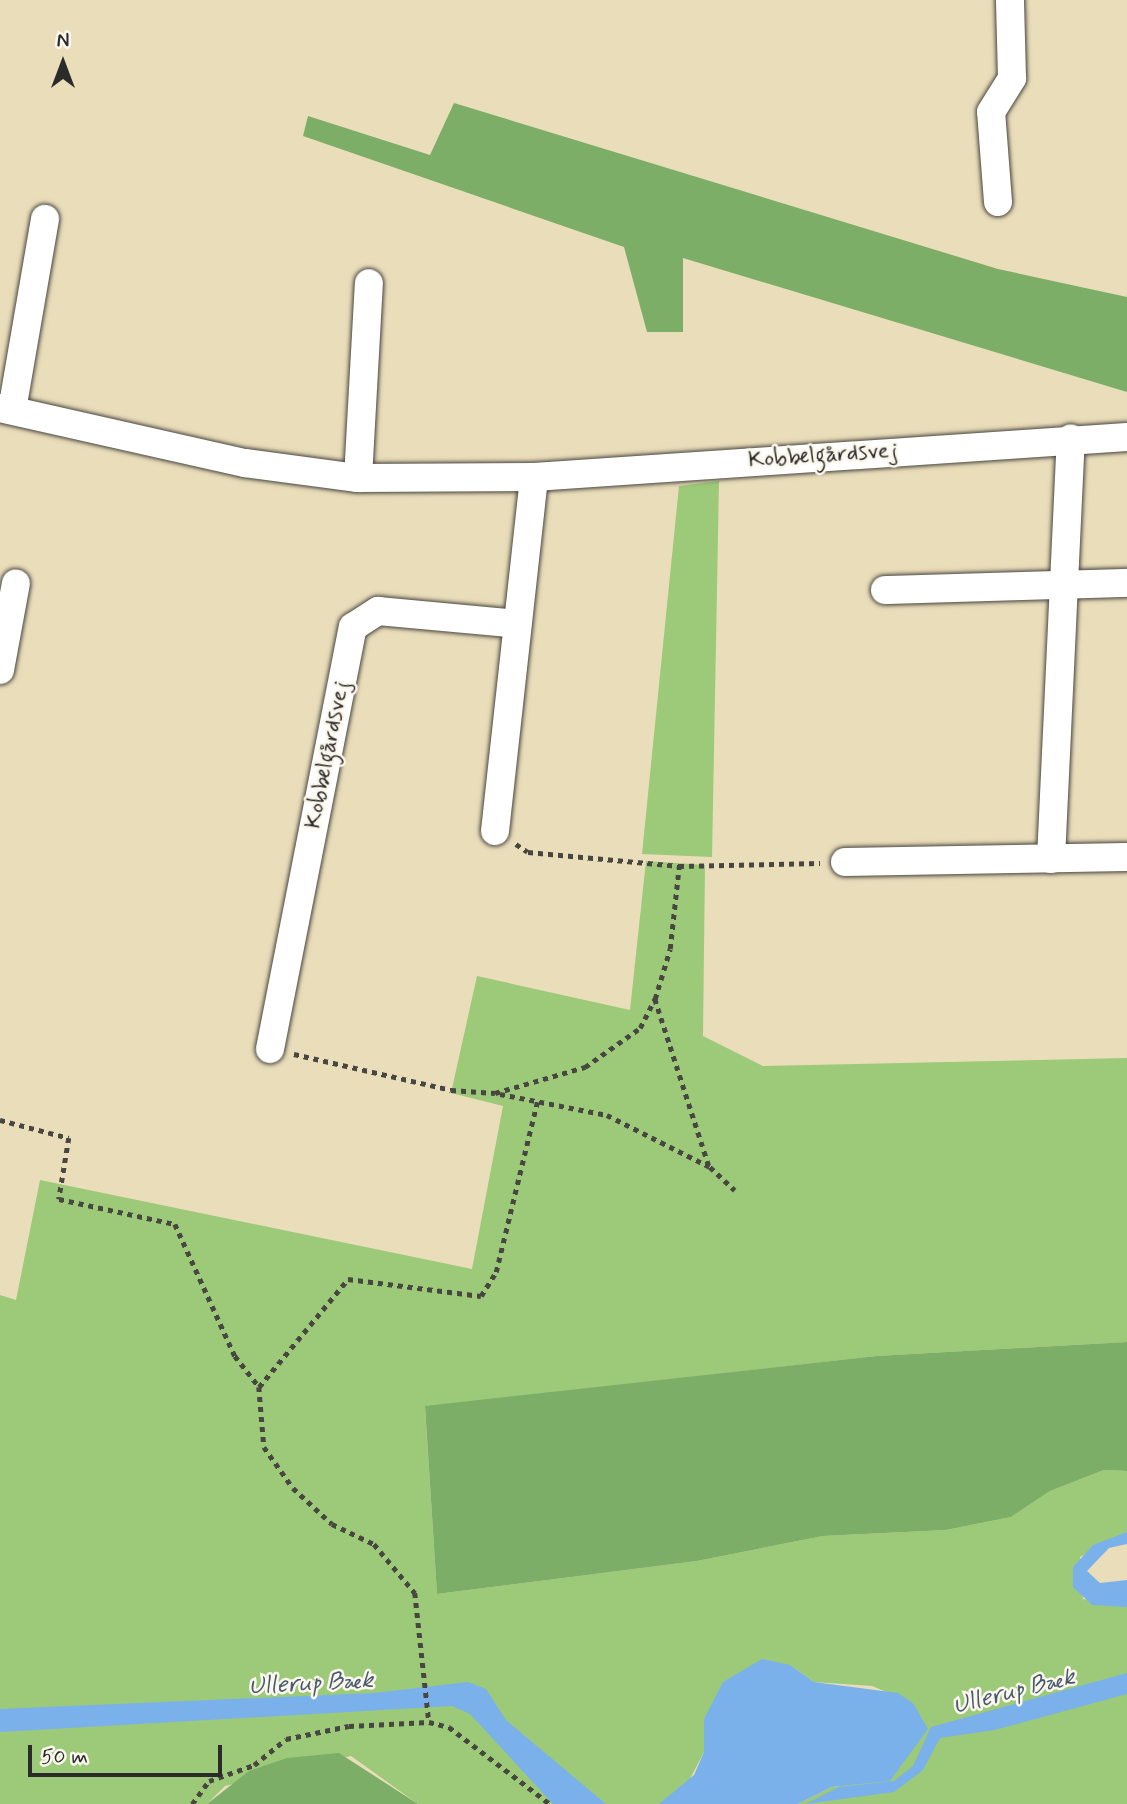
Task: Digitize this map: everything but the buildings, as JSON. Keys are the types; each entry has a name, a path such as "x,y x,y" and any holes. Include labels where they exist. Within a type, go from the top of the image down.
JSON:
{"street":[{"path":"998,202 991,112 1013,78 1010,0"},
{"name":"Kobbelgårdsvej","path":"45,219 6,409 245,463 358,478 534,477 1071,438 1127,438"},
{"path":"358,478 369,283"},
{"path":"1051,859 1071,438"},
{"path":"495,831 534,477"},
{"path":"885,590 1063,581 1127,583"},
{"path":"0,611 16,583 0,670"},
{"name":"Kobbelgårdsvej","path":"270,1049 353,627 378,611 517,624"},
{"path":"845,862 1127,857"}],"path":[{"path":"495,831 528,852 680,866 845,862"},
{"path":"495,1093 585,1067 640,1028 655,999 670,948 680,866"},
{"path":"655,999 710,1167"},
{"path":"270,1049 451,1090 495,1093 607,1115 710,1167 735,1190"},
{"path":"259,1387 348,1279 481,1296 496,1272 537,1102"},
{"path":"0,1120 69,1138 59,1199 175,1224 235,1356 259,1387 264,1447 293,1488 332,1524 374,1545 415,1592 425,1713 429,1722"},
{"path":"192,1804 209,1781 254,1765 286,1739 349,1726 429,1722 449,1727 550,1804"}],"green space":[{"path":"454,103 998,269 1127,297 1127,392 683,258 683,332 647,332 624,247 303,136 308,116 430,155"},
{"path":"719,481 712,857 642,854 679,486"},
{"path":"646,861 705,865 703,1036 763,1066 1127,1058 1127,1342 876,1356 425,1407 437,1594 697,1561 823,1536 946,1530 1011,1517 1050,1491 1104,1470 1127,1471 1127,1532 1080,1557 1083,1599 1127,1607 1127,1804 798,1804 832,1787 890,1780 921,1726 913,1703 872,1686 814,1682 790,1665 704,1719 704,1752 678,1802 699,1804 418,1804 351,1756 225,1786 207,1804 0,1804 0,1295 16,1300 40,1180 472,1269 503,1106 451,1093 477,976 630,1010"},
{"path":"1127,1342 1127,1471 1104,1470 1050,1491 1011,1517 946,1530 823,1536 697,1561 437,1594 425,1406 876,1356"},
{"path":"339,1753 418,1804 207,1804 249,1771 287,1758"}],"water":[{"path":"1127,1532 1127,1544 1109,1548 1087,1571 1100,1583 1127,1580 1127,1607 1092,1605 1073,1587 1073,1567 1093,1545"},
{"path":"762,1659 790,1665 814,1682 898,1693 913,1703 928,1729 890,1781 832,1787 798,1804 659,1804 694,1775 704,1752 704,1719 723,1682"},
{"path":"1127,1673 1127,1694 995,1730 940,1738 923,1770 894,1792 806,1804 839,1787 894,1781 913,1766 931,1727"},
{"path":"468,1682 486,1689 506,1720 606,1804 553,1804 470,1714 452,1706 0,1732 0,1709 374,1693"}],"water label":[{"name":"Ullerup Bæk","path":"311,1684"},
{"name":"Ullerup Bæk","path":"1014,1692"}]}
